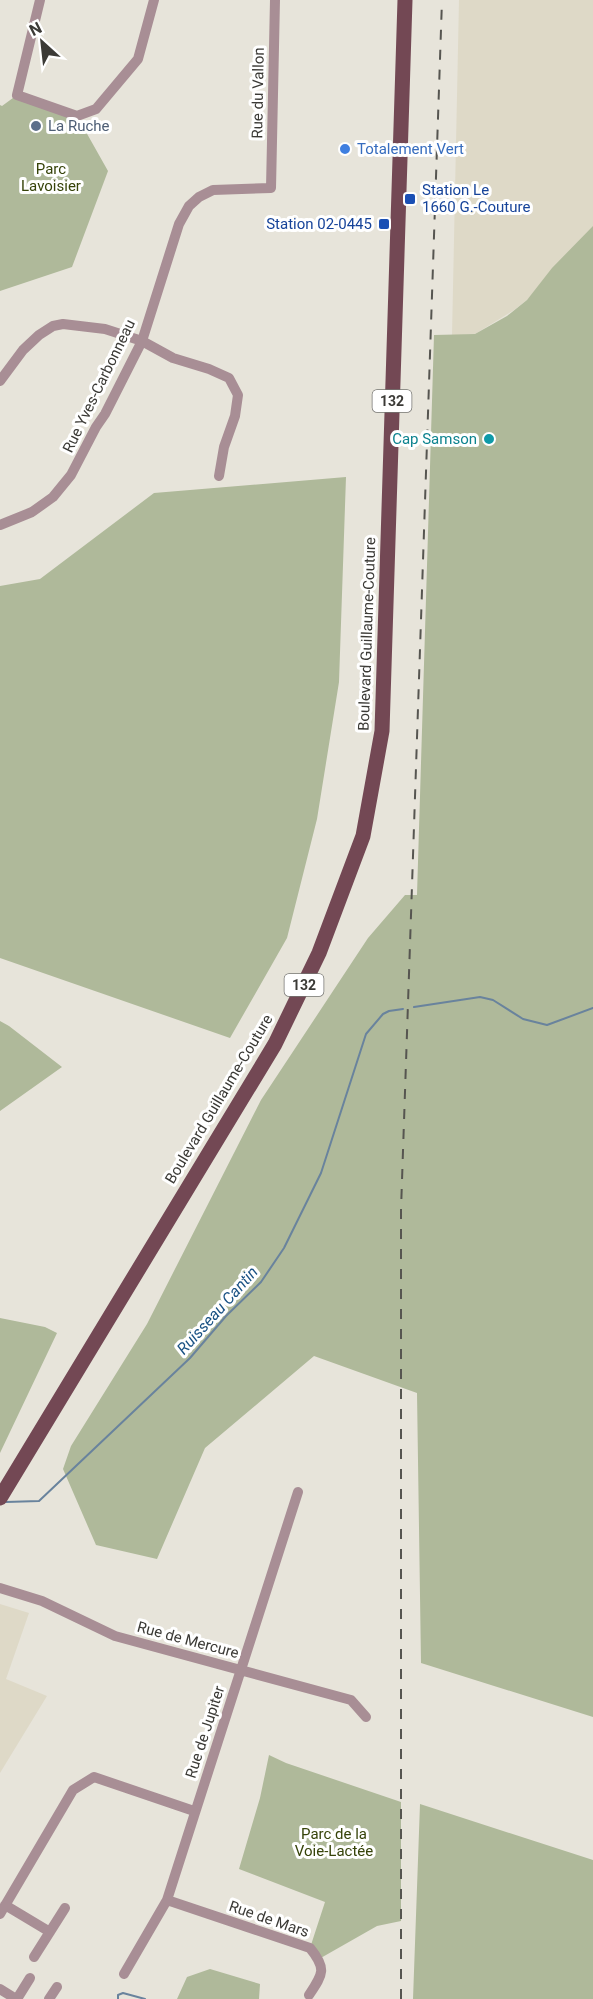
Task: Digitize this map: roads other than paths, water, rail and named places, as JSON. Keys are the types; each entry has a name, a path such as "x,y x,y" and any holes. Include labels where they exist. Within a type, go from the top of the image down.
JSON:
{"main road":[{"name":"Boulevard Guillaume-Couture","path":"0,1498 275,1044 320,953 363,836 382,731 405,0"}],"street":[{"path":"40,0 17,95 77,116 96,109 138,58 154,0"},
{"name":"Rue du Vallon","path":"271,188 275,0"},
{"name":"Rue Yves-Carbonneau","path":"0,525 32,512 53,497 71,475 142,341 179,224 189,206 199,197 213,190 271,188"},
{"path":"0,381 23,350 39,335 53,326 63,324 105,329 142,341 173,358 229,378 238,395 235,416 224,447 219,476"},
{"name":"Rue de Jupiter","path":"124,1974 167,1900 298,1492"},
{"name":"Rue de Mercure","path":"0,1588 42,1601 115,1636 351,1700 366,1717"},
{"path":"50,1932 3,1909 73,1790 94,1777 195,1811"},
{"name":"Rue de Mars","path":"167,1900 310,1948 321,1964 322,1977 309,1995"},
{"path":"34,1957 65,1908"},
{"path":"0,1989 16,1999 30,1978"},
{"path":"49,1999 57,1987"}],"waterway":[{"name":"Ruisseau Cantin","path":"414,1007 480,997 493,1000 523,1019 547,1025 593,1008"},
{"name":"Ruisseau Cantin","path":"6,1502 39,1501 190,1358 226,1316 261,1282 284,1248 321,1173 366,1034 383,1014 403,1009"},
{"path":"118,1999 118,1995 123,1993 145,1999"}],"railway":[{"path":"401,1999 401,1210 442,0"}],"place":[{"name":"La Ruche","path":"36,126"},
{"name":"Totalement Vert","path":"345,149"},
{"name":"Station Le 1660 G.-Couture","path":"410,199"},
{"name":"Station 02-0445","path":"384,224"},
{"name":"Cap Samson","path":"489,439"}],"park label":[{"name":"Parc Lavoisier","path":"51,178"},
{"name":"Parc de la Voie-Lactée","path":"334,1842"}]}
